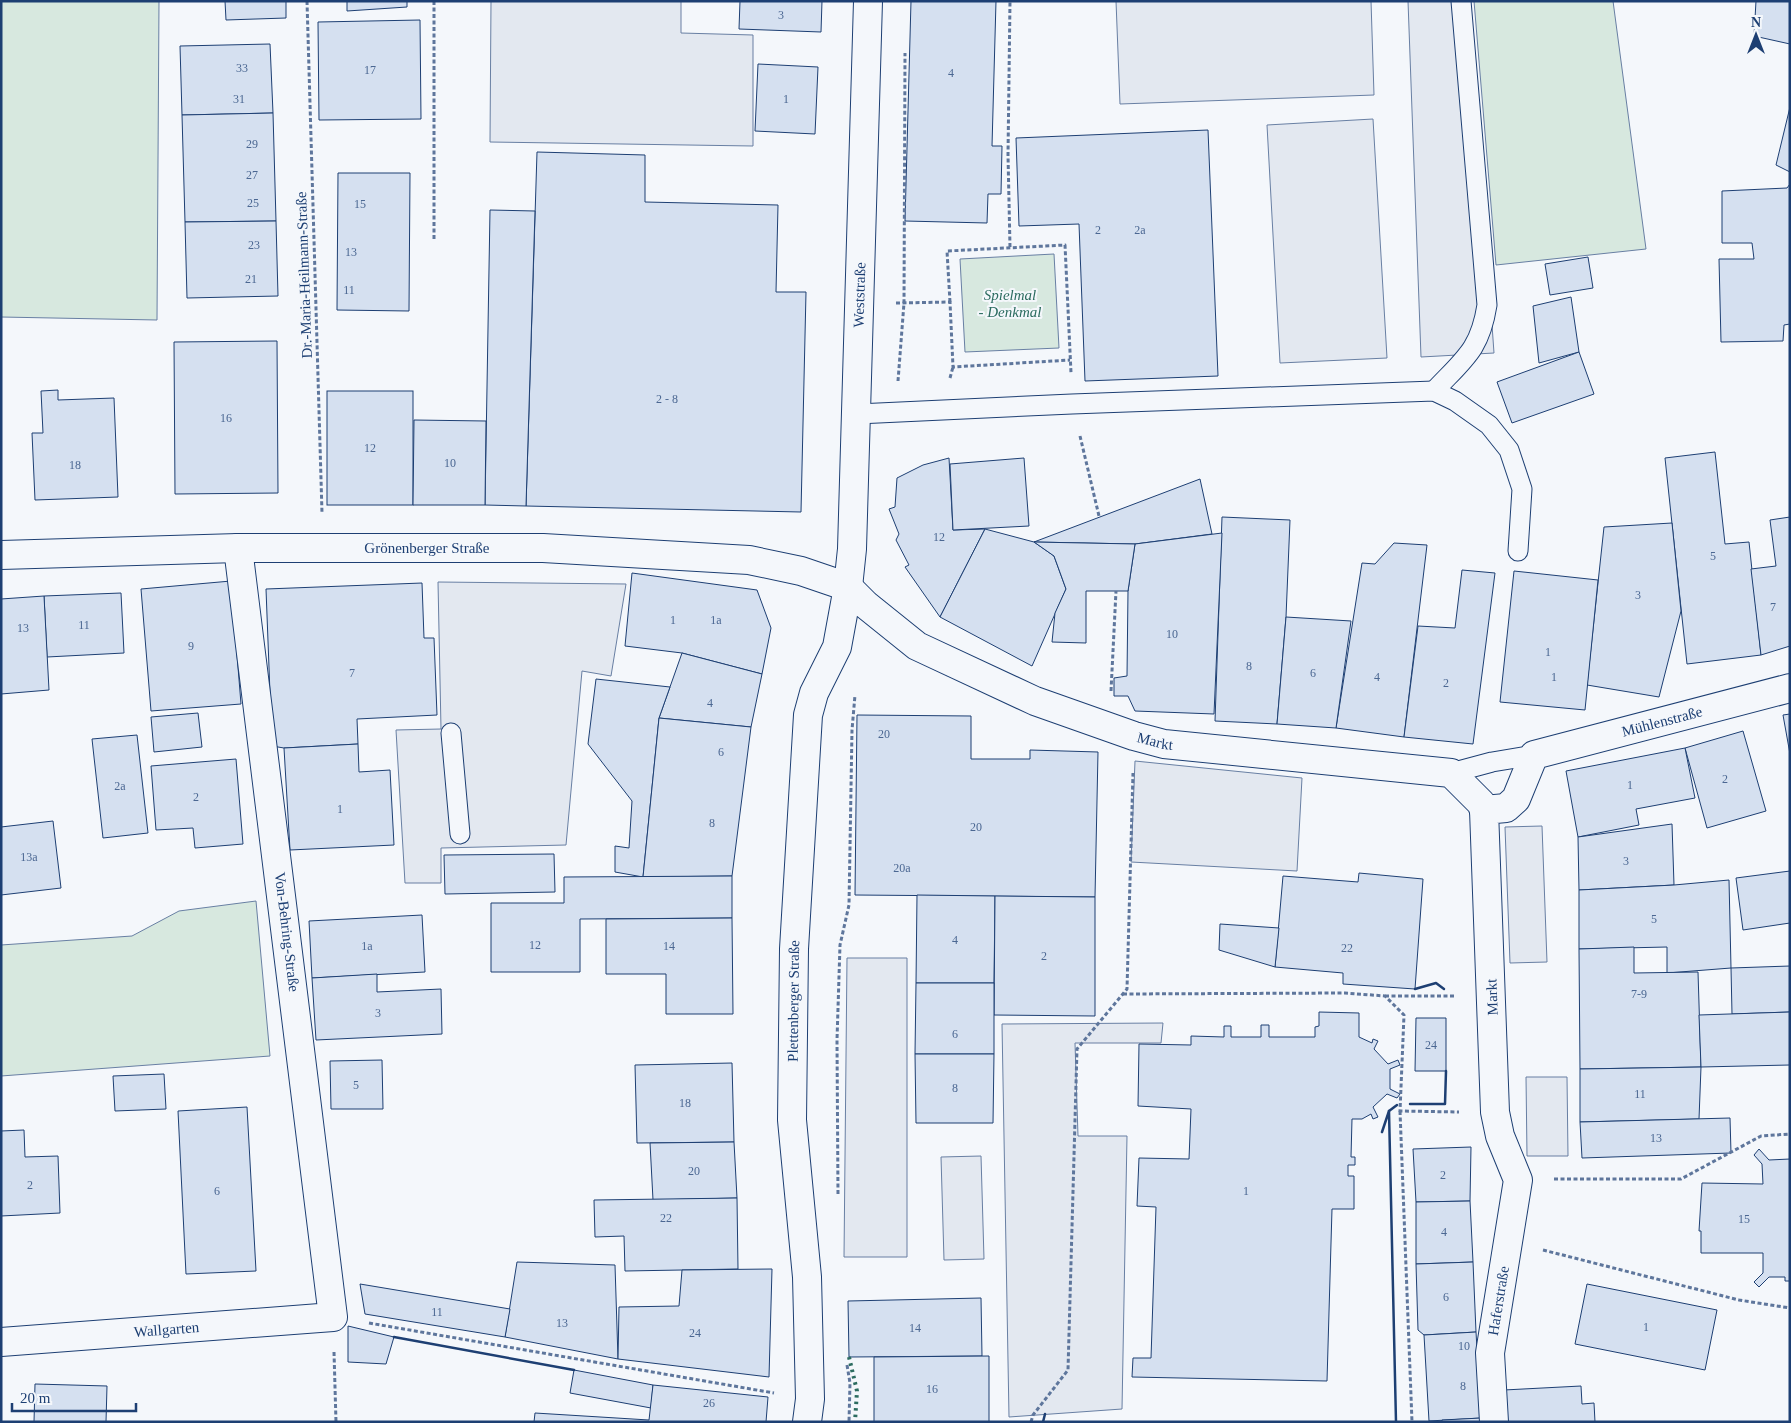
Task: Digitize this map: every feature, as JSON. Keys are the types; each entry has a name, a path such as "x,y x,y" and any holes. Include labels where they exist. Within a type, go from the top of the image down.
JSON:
{"street":[{"name":"Weststraße","path":"848,587 852,549 857,414 868,1"},
{"name":"Grönenberger Straße","path":"1,554 322,547 543,548 749,560 801,571 848,587"},
{"name":"Von-Behring-Straße","path":"238,548 334,1317"},
{"name":"Markt","path":"848,587 866,605 917,646 1035,701 1134,736 1164,744 1450,773"},
{"name":"Plettenberger Straße","path":"809,1411 807,1278 792,1120 794,949 808,715 814,693 837,647 848,587"},
{"name":"Mühlenstraße","path":"1534,755 1790,688"},
{"path":"1450,773 1481,803 1484,810 1506,808 1516,799 1534,755"},
{"name":"Markt","path":"1484,810 1495,1112 1500,1136 1518,1180"},
{"name":"Haferstraße","path":"1494,1422 1490,1352 1518,1180"},
{"name":"Wallgarten","path":"1,1342 334,1317"}],"lane":[{"path":"1434,392 1469,355 1483,330 1487,305 1461,1"},
{"path":"857,414 1072,404 1434,392 1455,401 1489,425 1509,450 1522,489 1518,551"},
{"path":"451,733 460,834"},
{"path":"1450,773 1492,762 1534,755"}],"path":[{"name":"Dr.-Maria-Heilmann-Straße","path":"307,1 322,547"},
{"path":"434,1 434,241"},
{"path":"1010,1 1008,155 1010,247"},
{"path":"891,413 893,389 898,381 904,303 905,49"},
{"path":"1070,360 953,367 947,251 1065,245 1072,404 1099,516"},
{"path":"860,304 950,302"},
{"path":"1109,726 1116,591"},
{"path":"838,1203 837,1040 840,945 850,905 852,730 856,686"},
{"path":"1031,1422 1033,1415 1068,1370 1077,1049 1127,989 1134,736"},
{"path":"1123,994 1345,993 1385,996 1443,996"},
{"path":"1385,996 1404,1015 1400,1111 1412,1422"},
{"path":"1400,1111 1468,1112"},
{"path":"1518,1180 1681,1179 1761,1136 1790,1134"},
{"path":"1508,1241 1739,1300 1790,1308"},
{"path":"336,1422 334,1317 809,1411"},
{"path":"845,1355 850,1383 849,1422"}],"green space":[{"path":"1,1 159,1 157,320 1,317"},
{"path":"1474,1 1613,1 1646,249 1496,265"},
{"name":"Spielmal - Denkmal","path":"1054,254 1059,348 965,352 960,259"},
{"path":"256,901 270,1056 1,1076 1,945 132,936 179,911"}],"shaded area":[{"path":"491,1 681,1 681,33 753,35 753,146 490,142"},
{"path":"1116,1 1371,1 1374,95 1120,104"},
{"path":"1408,1 1469,1 1494,353 1421,357"},
{"path":"1373,119 1387,358 1280,363 1267,125"},
{"path":"438,582 626,584 611,676 582,671 566,845 441,848 441,883 405,883 396,730 441,729"},
{"path":"1135,761 1302,778 1297,871 1131,862"},
{"path":"1542,826 1547,962 1510,963 1505,827"},
{"path":"847,958 907,958 907,1257 844,1257"},
{"path":"1163,1023 1161,1043 1075,1043 1078,1136 1127,1136 1122,1409 1009,1417 1002,1024"},
{"path":"1526,1077 1567,1077 1568,1156 1527,1156"},
{"path":"981,1156 984,1259 944,1260 941,1157"}],"building":[{"path":"225,1 286,1 286,18 226,20"},
{"path":"347,1 407,1 407,7 347,11"},
{"path":"740,1 822,1 821,32 739,29"},
{"path":"911,1 996,1 992,146 1002,146 1001,194 988,194 987,223 905,221"},
{"path":"1756,1 1790,1 1790,44 1754,36"},
{"path":"420,20 421,119 319,120 318,22"},
{"path":"270,44 273,113 182,115 180,46"},
{"path":"758,64 818,67 815,134 755,131"},
{"path":"1790,107 1790,172 1776,165"},
{"path":"273,113 276,221 185,222 182,115"},
{"path":"1208,130 1218,376 1085,381 1079,224 1019,226 1016,138"},
{"path":"537,152 645,155 645,202 778,205 776,292 806,292 801,512 526,506"},
{"path":"338,173 410,173 409,311 337,310"},
{"path":"1790,184 1790,324 1784,325 1783,341 1721,342 1719,259 1754,259 1752,243 1722,243 1722,191 1787,188"},
{"path":"490,210 535,211 526,506 485,505"},
{"path":"276,221 278,296 187,298 185,222"},
{"path":"1588,257 1593,288 1550,295 1545,264"},
{"path":"1571,297 1579,352 1539,363 1533,306"},
{"path":"277,341 278,493 175,494 174,342"},
{"path":"1579,352 1594,394 1512,423 1497,382"},
{"path":"58,390 58,400 114,398 118,497 35,500 32,433 43,433 41,391"},
{"path":"327,391 413,391 413,505 327,505"},
{"path":"414,420 486,421 485,505 413,505"},
{"path":"1715,452 1725,544 1749,542 1761,655 1687,664 1665,458"},
{"path":"949,458 953,530 985,529 940,617 905,567 909,565 896,540 899,534 889,509 895,507 897,478 923,465"},
{"path":"1024,458 1029,526 953,530 950,464"},
{"path":"1200,479 1212,534 1135,544 1034,542"},
{"path":"1222,517 1290,520 1286,617 1277,724 1215,721"},
{"path":"1790,517 1790,646 1761,655 1751,569 1776,566 1770,520"},
{"path":"1672,523 1681,611 1659,697 1587,685 1604,527"},
{"path":"985,529 1034,542 1054,556 1066,589 1032,666 940,617"},
{"path":"1222,533 1214,714 1135,711 1128,696 1114,696 1114,678 1127,676 1128,591 1135,544"},
{"path":"1034,542 1135,544 1128,591 1086,591 1086,643 1052,642 1055,613 1066,589 1054,556"},
{"path":"1394,543 1427,545 1404,737 1336,728 1362,563 1375,564"},
{"path":"1462,570 1495,573 1473,744 1404,737 1418,626 1455,628"},
{"path":"1514,571 1598,580 1585,710 1500,702"},
{"path":"632,573 757,590 771,628 762,674 682,653 625,646"},
{"path":"231,581 241,704 151,711 141,589"},
{"path":"422,583 424,638 434,638 437,715 357,719 358,744 284,748 272,746 266,589"},
{"path":"121,593 124,653 47,657 44,596"},
{"path":"44,596 49,690 1,694 1,599"},
{"path":"1286,617 1351,621 1336,728 1277,724"},
{"path":"682,653 762,674 751,727 659,718"},
{"path":"596,679 670,687 659,718 643,877 615,872 615,846 629,848 632,801 588,744"},
{"path":"198,713 202,747 154,752 151,717"},
{"path":"1790,714 1790,754 1783,715"},
{"path":"857,715 971,716 971,759 1030,759 1030,750 1098,752 1095,897 855,895"},
{"path":"659,718 751,727 732,876 643,877"},
{"path":"1743,731 1766,811 1707,828 1685,748"},
{"path":"137,735 148,833 103,838 92,739"},
{"path":"358,744 359,772 390,770 394,845 290,850 284,748"},
{"path":"1685,748 1695,798 1636,809 1639,825 1578,837 1566,771"},
{"path":"236,759 243,844 195,848 193,828 156,830 151,766"},
{"path":"53,821 61,888 1,895 1,827"},
{"path":"1672,824 1674,885 1579,890 1578,837"},
{"path":"554,854 555,892 445,894 444,855"},
{"path":"1790,871 1790,923 1743,930 1736,878"},
{"path":"1359,873 1423,879 1415,989 1343,984 1343,973 1275,967 1283,876 1358,882"},
{"path":"732,876 732,918 580,919 580,972 491,972 491,903 564,903 564,877"},
{"path":"1729,880 1731,968 1667,973 1667,947 1579,949 1579,890"},
{"path":"917,895 995,896 994,983 916,983"},
{"path":"995,896 1095,897 1095,1016 994,1015"},
{"path":"422,915 425,972 312,978 309,921"},
{"path":"732,918 733,1014 666,1014 666,974 606,974 606,919"},
{"path":"1220,924 1279,928 1275,967 1219,950"},
{"path":"1634,947 1634,973 1698,972 1701,1067 1580,1069 1579,949"},
{"path":"1790,966 1790,1012 1732,1014 1731,968"},
{"path":"377,974 377,992 441,989 442,1034 316,1040 312,978"},
{"path":"916,983 994,983 994,1054 915,1054"},
{"path":"1319,1012 1359,1013 1359,1037 1372,1043 1373,1039 1378,1041 1374,1049 1388,1064 1398,1060 1400,1065 1390,1069 1390,1089 1400,1094 1397,1098 1387,1094 1373,1107 1378,1117 1373,1119 1371,1114 1362,1119 1352,1119 1351,1157 1355,1157 1355,1165 1348,1165 1348,1176 1354,1176 1354,1209 1332,1209 1327,1381 1132,1377 1133,1358 1151,1358 1156,1207 1137,1206 1139,1158 1189,1159 1191,1109 1138,1106 1139,1044 1191,1045 1191,1036 1224,1037 1224,1026 1231,1026 1231,1037 1261,1037 1261,1025 1269,1025 1269,1037 1315,1037 1315,1027 1319,1026"},
{"path":"1790,1012 1790,1065 1701,1067 1699,1015"},
{"path":"1416,1018 1446,1018 1446,1071 1415,1071"},
{"path":"915,1054 994,1054 993,1123 916,1123"},
{"path":"382,1060 383,1109 331,1109 330,1061"},
{"path":"732,1063 734,1142 637,1143 635,1065"},
{"path":"1701,1067 1699,1119 1580,1122 1580,1069"},
{"path":"164,1074 166,1109 115,1111 113,1076"},
{"path":"247,1107 256,1271 186,1274 178,1111"},
{"path":"1730,1118 1731,1153 1582,1158 1580,1122"},
{"path":"24,1130 25,1157 58,1156 60,1213 1,1216 1,1131"},
{"path":"734,1142 737,1198 653,1200 650,1143"},
{"path":"1471,1147 1470,1201 1416,1202 1413,1149"},
{"path":"1759,1149 1769,1160 1790,1159 1790,1281 1785,1281 1785,1277 1769,1277 1759,1287 1754,1282 1763,1273 1763,1253 1701,1253 1701,1231 1699,1231 1702,1183 1763,1184 1762,1164 1754,1155"},
{"path":"737,1198 738,1269 625,1271 624,1236 595,1237 594,1200"},
{"path":"1470,1201 1473,1262 1416,1264 1416,1202"},
{"path":"517,1262 615,1265 618,1359 505,1337"},
{"path":"1473,1262 1476,1332 1424,1335 1418,1330 1416,1264"},
{"path":"772,1269 769,1377 618,1359 619,1307 679,1306 682,1270"},
{"path":"360,1284 510,1309 505,1337 365,1314"},
{"path":"1587,1284 1717,1310 1705,1370 1575,1344"},
{"path":"981,1298 982,1356 849,1357 848,1301"},
{"path":"348,1326 394,1337 386,1364 348,1362"},
{"path":"1476,1332 1481,1418 1429,1421 1424,1335"},
{"path":"989,1356 989,1422 874,1422 874,1357"},
{"path":"574,1370 653,1385 651,1408 570,1393"},
{"path":"35,1384 107,1386 106,1422 34,1422"},
{"path":"653,1385 768,1397 766,1422 534,1422 535,1413 649,1420"},
{"path":"1581,1386 1582,1404 1594,1403 1595,1422 1506,1422 1504,1390"},
{"path":"1481,1418 1481,1422 1442,1422 1442,1420"}],"hedge":[{"path":"849,1357 857,1391 855,1422"}],"wall":[{"path":"1415,989 1436,983 1444,989"},
{"path":"1410,1104 1445,1104 1446,1071"},
{"path":"1389,1111 1397,1105"},
{"path":"1382,1132 1389,1111 1396,1422"},
{"path":"394,1337 574,1370"},
{"path":"1043,1422 1045,1414"}]}
